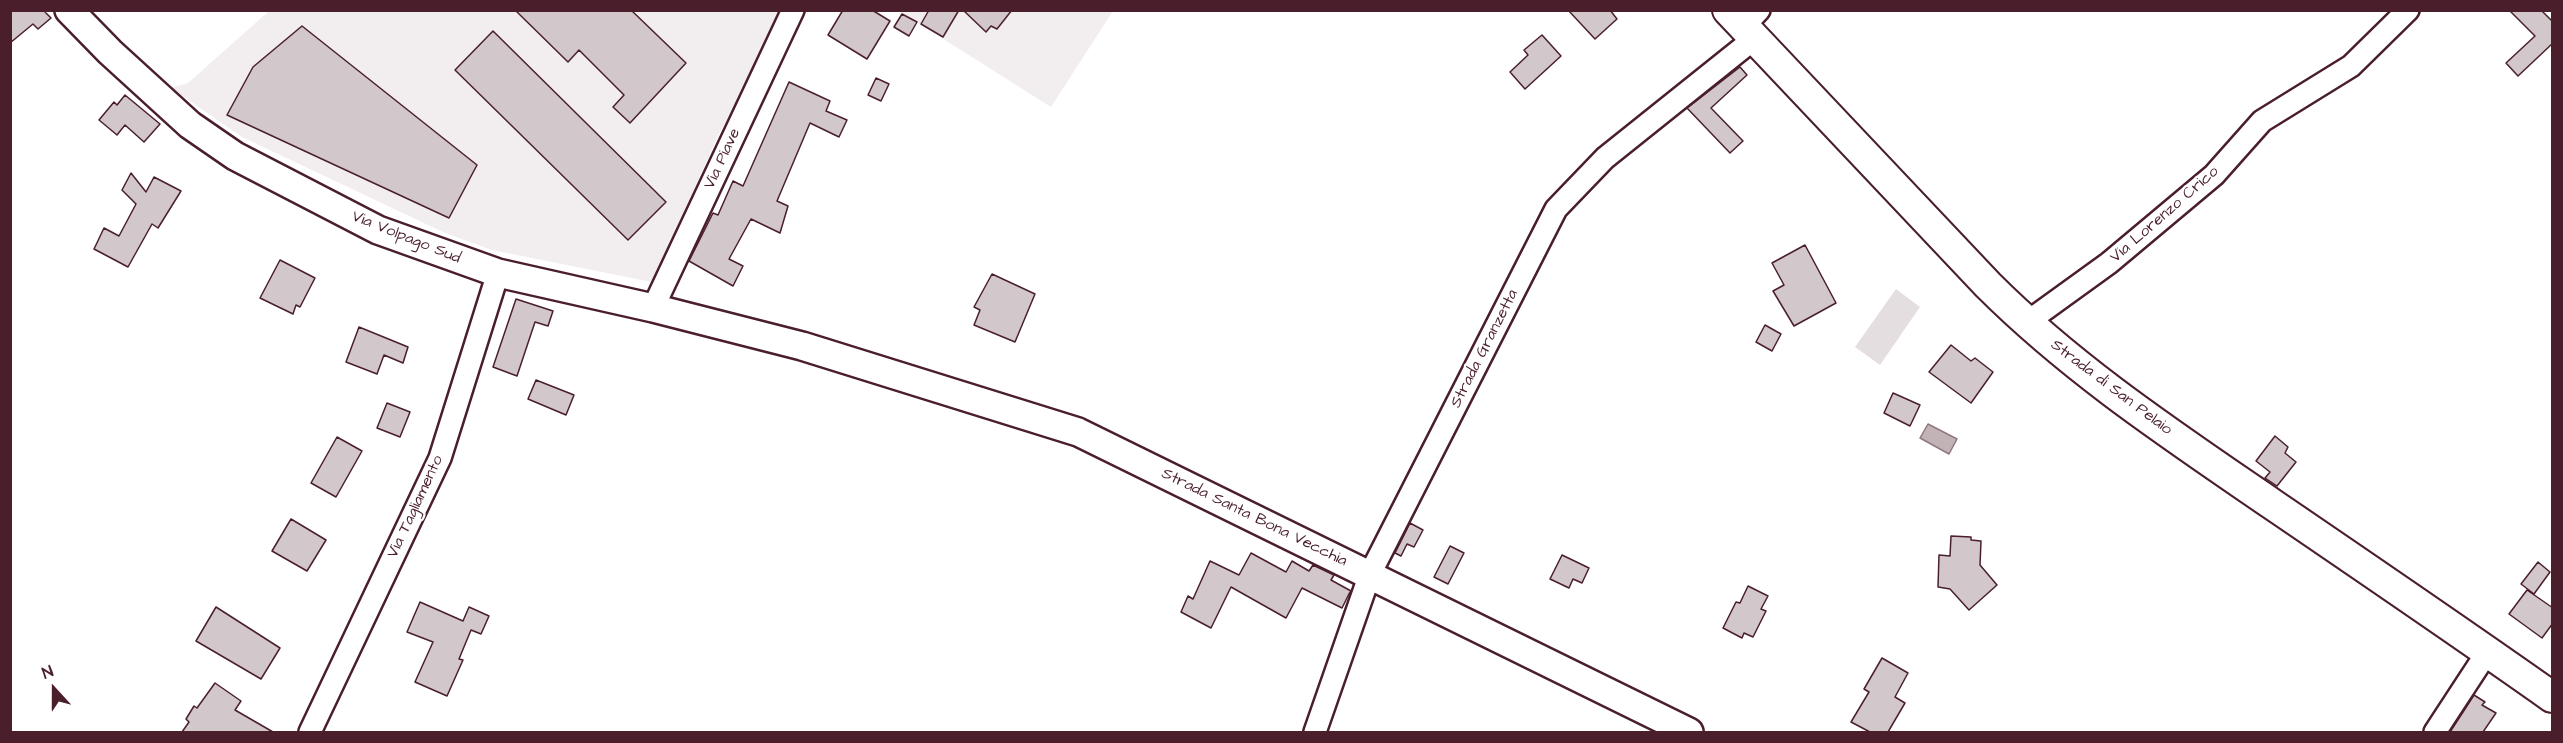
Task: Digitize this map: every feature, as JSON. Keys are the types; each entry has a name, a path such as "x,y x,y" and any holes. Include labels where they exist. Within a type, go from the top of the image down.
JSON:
{"main road":[{"name":"Strada di San Pelaio","path":"1746,21 2026,323 2083,370 2159,426 2553,697"}],"street":[{"name":"Via Volpago Sud","path":"69,10 110,52 190,125 235,156 378,230 498,273 652,308 802,346"},
{"name":"Via Piave","path":"652,308 793,10"},
{"name":"Via Lorenzo Crico","path":"2026,323 2109,263 2214,175 2262,121 2351,66 2408,10"},
{"name":"Strada Granzetta","path":"1316,732 1370,574 1556,210 1605,158 1746,21"},
{"name":"Via Tagliamento","path":"310,732 440,458 498,273"},
{"name":"Strada Santa Bona Vecchia","path":"802,346 1078,432 1689,732"},
{"path":"2435,732 2488,651"}],"shaded area":[{"path":"269,11 785,11 756,76 743,89 719,134 652,282 492,250 445,233 242,137 171,88 188,83"},
{"path":"899,11 1113,11 1051,107"},
{"path":"1896,289 1920,307 1880,365 1855,347"},
{"path":"1928,424 1957,439 1949,454 1920,438"}],"building":[{"path":"10,10 47,10 45,12 51,18 38,29 33,24 10,43"},
{"path":"515,10 631,10 686,63 630,123 613,107 624,95 579,50 568,62"},
{"path":"843,10 872,10 890,21 867,59 828,35"},
{"path":"929,10 959,10 943,37 921,24"},
{"path":"963,10 1012,10 997,29 991,26 986,32"},
{"path":"1568,10 1610,10 1617,19 1595,39"},
{"path":"2509,10 2541,10 2553,22 2553,43 2518,76 2506,63 2535,36"},
{"path":"902,14 917,22 909,36 894,27"},
{"path":"302,26 477,165 449,218 227,115 253,67"},
{"path":"493,31 666,202 628,240 455,70"},
{"path":"1542,35 1561,56 1525,89 1510,72 1528,55 1524,50"},
{"path":"1740,67 1747,75 1711,108 1743,141 1730,153 1687,108"},
{"path":"876,78 889,84 881,101 868,95"},
{"path":"789,82 830,101 826,111 847,120 839,137 810,123 777,201 788,206 780,233 751,219 729,259 743,266 733,286 689,261 713,213 718,215 733,181 743,186"},
{"path":"125,95 160,124 144,142 125,125 117,135 99,120 114,102 117,105"},
{"path":"131,173 146,192 154,177 181,191 158,228 152,224 128,267 94,249 104,228 119,236 136,204 122,190"},
{"path":"1805,245 1836,303 1794,326 1773,291 1784,285 1772,263"},
{"path":"280,260 315,278 300,307 296,305 293,314 260,298"},
{"path":"992,274 1035,294 1015,342 974,325 980,310 974,307"},
{"path":"516,299 553,311 548,326 535,322 517,376 493,367"},
{"path":"1765,325 1781,334 1772,351 1756,342"},
{"path":"359,327 408,347 403,363 384,355 377,374 346,362"},
{"path":"1951,345 1971,361 1975,358 1993,372 1971,403 1929,372"},
{"path":"536,380 574,395 566,415 528,399"},
{"path":"1893,393 1920,405 1910,426 1884,413"},
{"path":"387,403 410,412 400,437 377,428"},
{"path":"2275,436 2288,447 2285,453 2296,462 2277,486 2265,478 2270,472 2256,461"},
{"path":"337,437 362,451 336,497 311,483"},
{"path":"291,519 326,540 307,571 272,551"},
{"path":"1410,523 1423,530 1414,547 1407,544 1401,556 1395,553"},
{"path":"1951,536 1971,537 1971,540 1981,541 1980,565 1997,585 1969,610 1950,589 1938,587 1939,555 1950,556"},
{"path":"1450,546 1464,553 1448,584 1434,577"},
{"path":"1251,553 1286,572 1292,561 1309,571 1313,565 1334,575 1331,580 1351,591 1342,608 1302,588 1286,618 1231,587 1211,628 1181,612 1188,596 1193,599 1210,561 1239,575"},
{"path":"1562,555 1589,568 1582,583 1573,579 1569,588 1550,579"},
{"path":"2538,562 2550,572 2534,594 2521,584"},
{"path":"1748,586 1768,596 1761,609 1766,611 1753,637 1744,633 1742,638 1723,628 1736,602 1740,603"},
{"path":"2527,590 2553,608 2553,623 2542,638 2509,614"},
{"path":"420,602 463,621 469,607 489,616 481,634 471,630 459,659 463,660 447,696 415,682 433,642 407,632"},
{"path":"216,607 280,648 261,679 196,641"},
{"path":"1882,658 1908,673 1895,697 1905,703 1888,732 1870,732 1851,722 1869,692 1864,689"},
{"path":"215,683 241,701 235,710 273,732 182,732 189,722 186,719 194,706 197,708"},
{"path":"2474,695 2485,702 2482,705 2496,713 2483,732 2450,732"}]}
